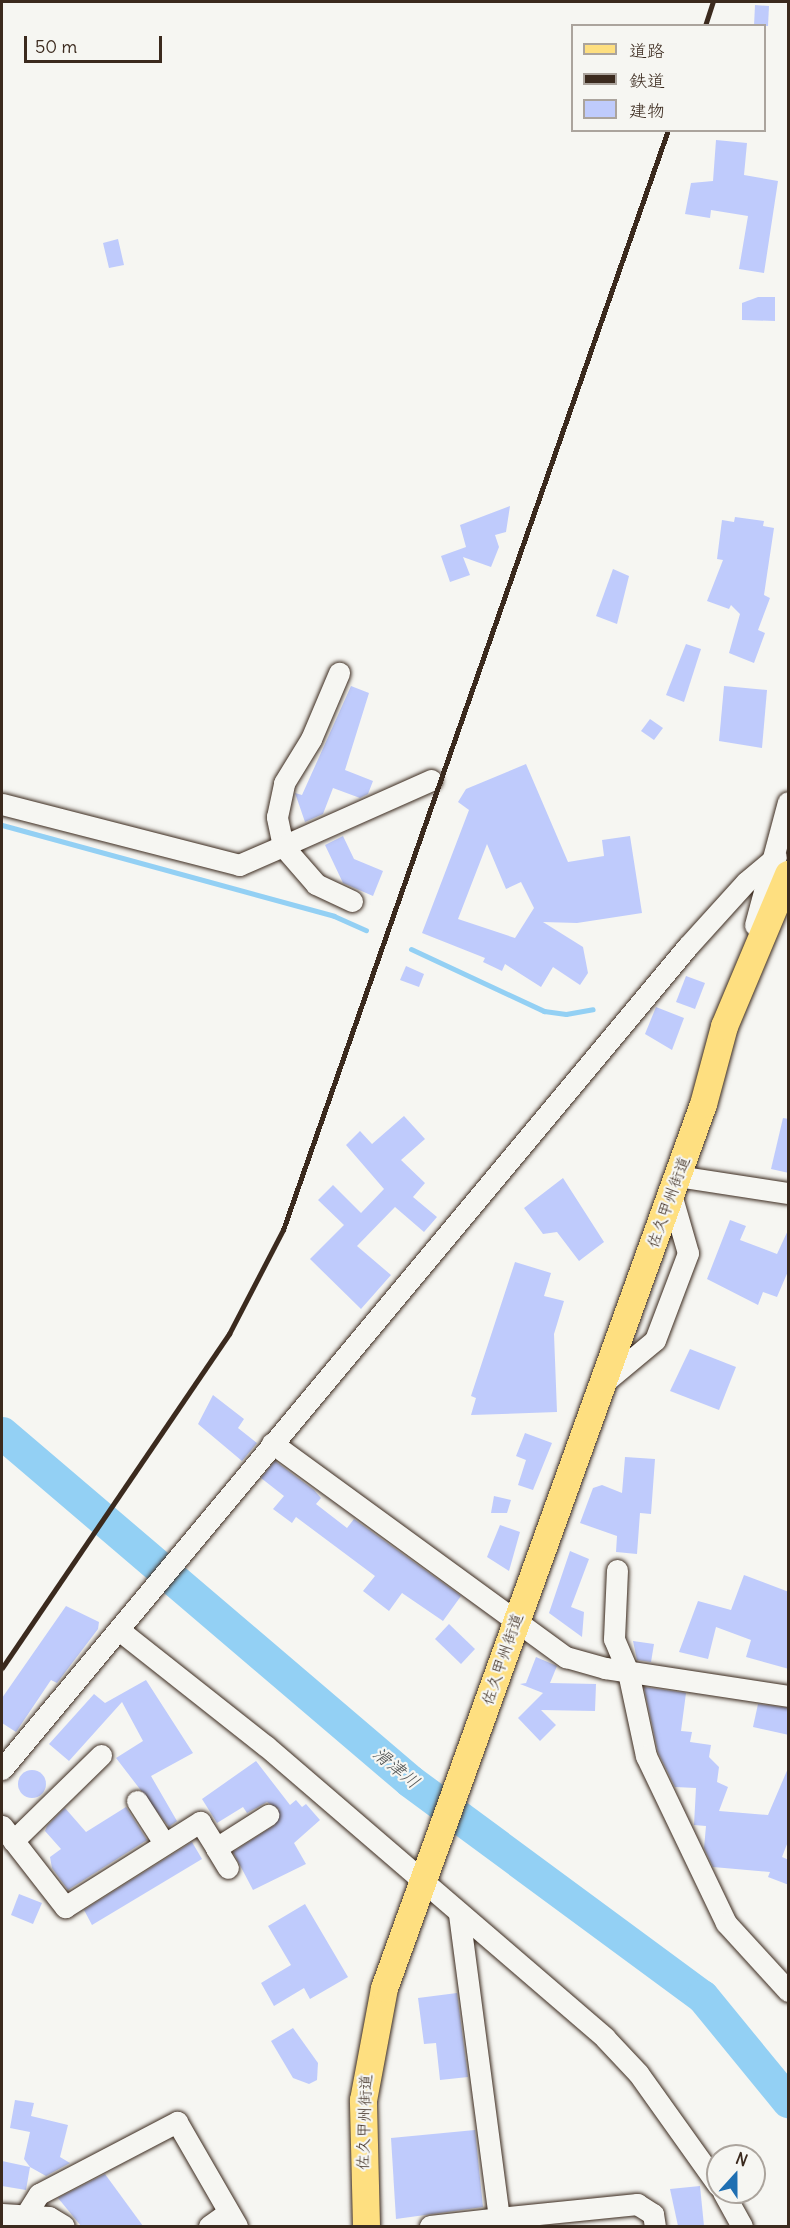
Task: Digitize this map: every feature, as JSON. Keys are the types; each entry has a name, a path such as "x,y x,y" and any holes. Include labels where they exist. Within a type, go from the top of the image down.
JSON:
{"main road":[{"name":"佐久甲州街道","path":"366,2226 361,2160 366,2066 384,1988 703,1104 724,1026 782,866"},
{"name":"佐久甲州街道","path":"703,1104 789,919"}],"street":[{"path":"339,673 311,739 284,783 277,817 284,846 316,884 352,901"},
{"path":"2,804 229,865 284,846 431,780"},
{"path":"2,1769 688,946 746,882 782,866 789,802"},
{"path":"601,1385 655,1340 688,1253 674,1185 789,1193"},
{"path":"272,1443 566,1657 628,1672 789,1696"},
{"path":"617,1570 614,1639 628,1672 646,1756 726,1923 789,1991"},
{"path":"123,1626 423,1879 459,1913 605,2038 666,2109 706,2167"},
{"path":"102,1755 7,1833 65,1907 200,1822 228,1868"},
{"path":"137,1801 164,1843"},
{"path":"216,1848 268,1815"},
{"path":"459,1913 499,2222"},
{"path":"25,2216 31,2200 49,2188 177,2122 232,2220 209,2226"},
{"path":"430,2226 499,2222 637,2204 653,2214 655,2226"},
{"path":"730,2204 742,2226"},
{"path":"2,2214 49,2217 63,2226"}],"building":[{"path":"755,5 769,6 768,26 754,24"},
{"path":"716,140 747,143 744,175 778,181 764,273 739,269 748,216 711,210 710,218 685,214 691,183 713,181"},
{"path":"118,239 124,265 109,268 103,243"},
{"path":"758,297 775,297 775,321 742,320 742,303"},
{"path":"510,506 506,532 495,535 499,547 491,567 463,557 470,575 450,582 441,556 466,547 460,525"},
{"path":"735,517 764,521 763,526 774,528 764,595 770,598 758,630 765,633 754,663 729,653 740,614 731,605 729,609 707,601 723,560 717,559 722,520 734,522"},
{"path":"613,569 629,576 617,624 596,616"},
{"path":"686,644 701,649 684,702 666,695"},
{"path":"351,686 369,693 345,770 373,781 368,794 360,798 333,788 323,814 305,822 295,793 302,795"},
{"path":"724,686 767,690 762,748 719,741"},
{"path":"650,719 663,728 654,740 641,731"},
{"path":"526,764 568,862 604,856 602,840 630,836 642,913 577,923 543,922 583,947 588,973 580,985 553,967 541,987 505,964 502,971 483,962 485,958 422,933 469,810 458,802 466,789","holes":["487,844 506,889 521,882 534,908 515,938 458,919"]},
{"path":"343,836 354,859 383,871 373,896 343,883 325,845"},
{"path":"406,966 424,974 419,987 400,980"},
{"path":"686,976 705,983 695,1009 676,1002"},
{"path":"656,1007 684,1018 672,1050 645,1034"},
{"path":"404,1116 425,1139 401,1160 425,1183 413,1197 437,1217 424,1232 395,1207 357,1246 391,1275 361,1309 310,1259 344,1225 318,1200 333,1185 361,1213 384,1189 346,1145 360,1131 372,1144"},
{"path":"783,1118 789,1119 789,1173 771,1169"},
{"path":"563,1178 604,1242 579,1261 557,1232 543,1234 524,1208"},
{"path":"730,1220 746,1226 740,1240 777,1254 789,1228 789,1269 777,1297 763,1292 758,1305 707,1279"},
{"path":"515,1262 551,1273 544,1296 564,1301 554,1334 557,1412 471,1415 476,1398 471,1396"},
{"path":"690,1349 736,1367 719,1410 670,1391"},
{"path":"213,1395 244,1419 238,1428 257,1443 242,1461 198,1424"},
{"path":"525,1433 552,1443 533,1490 518,1485 526,1460 516,1456"},
{"path":"625,1457 655,1459 651,1514 640,1513 637,1554 616,1552 617,1536 580,1523 593,1488 602,1485 622,1493"},
{"path":"275,1461 314,1490 321,1498 316,1504 347,1528 354,1519 461,1596 443,1621 402,1593 389,1611 363,1591 375,1576 296,1517 292,1523 273,1509 284,1496 261,1478"},
{"path":"494,1496 511,1500 507,1513 491,1513"},
{"path":"500,1525 520,1532 509,1571 487,1557"},
{"path":"570,1551 589,1559 571,1607 584,1612 582,1637 549,1613"},
{"path":"744,1575 789,1592 789,1669 746,1657 751,1640 716,1627 708,1659 679,1652 698,1601 731,1610"},
{"path":"66,1606 99,1622 98,1629 57,1683 51,1680 16,1732 2,1723 2,1698"},
{"path":"449,1624 475,1649 461,1664 435,1639"},
{"path":"633,1641 654,1644 651,1662 637,1660"},
{"path":"536,1657 557,1666 550,1683 596,1684 595,1711 541,1710 556,1725 540,1741 518,1718 543,1693 520,1684 526,1683"},
{"path":"146,1680 193,1753 151,1776 177,1821 169,1827 116,1758 143,1741 122,1702 69,1761 49,1744 94,1694 105,1703"},
{"path":"644,1687 686,1693 681,1731 692,1732 690,1742 711,1745 709,1757 719,1767 717,1782 728,1787 719,1811 768,1815 789,1766 789,1839 782,1857 789,1860 789,1885 768,1877 770,1872 713,1867 704,1848 706,1826 694,1825 696,1788 675,1787 658,1752"},
{"path":"758,1704 789,1708 789,1735 753,1727"},
{"path":"256,1761 290,1805 296,1800 302,1807 306,1804 320,1820 294,1843 306,1864 253,1890 233,1852 275,1825 279,1809 267,1802 247,1813 243,1807 217,1823 202,1799"},
{"path":"32,1770 42,1774 46,1784 42,1794 32,1798 22,1794 18,1784 22,1774"},
{"path":"126,1807 147,1840 68,1890 52,1868 50,1857 61,1849 45,1831 47,1826 65,1808 86,1832"},
{"path":"192,1842 202,1859 92,1925 84,1910"},
{"path":"19,1894 42,1903 33,1924 11,1915"},
{"path":"305,1904 348,1977 310,1999 304,1988 274,2006 261,1983 291,1965 268,1926"},
{"path":"457,1993 468,2077 440,2080 436,2043 424,2044 418,1998"},
{"path":"293,2028 318,2063 317,2080 309,2084 293,2078 271,2041"},
{"path":"15,2100 34,2103 31,2116 68,2125 60,2157 70,2163 46,2176 30,2167 24,2159 30,2132 10,2128"},
{"path":"475,2130 483,2207 396,2219 391,2138"},
{"path":"2,2161 30,2167 26,2190 2,2186"},
{"path":"105,2174 143,2226 81,2226 58,2198"},
{"path":"700,2186 704,2226 678,2226 670,2189"}],"waterway":[{"path":"2,825 334,916 366,930"},
{"path":"411,949 544,1011 566,1014 593,1009"},
{"name":"滑津川","path":"2,1433 410,1781 702,1996 788,2101"}],"railway":[{"path":"706,24 713,2"},
{"path":"2,1668 229,1334 283,1230 667,132"}]}
